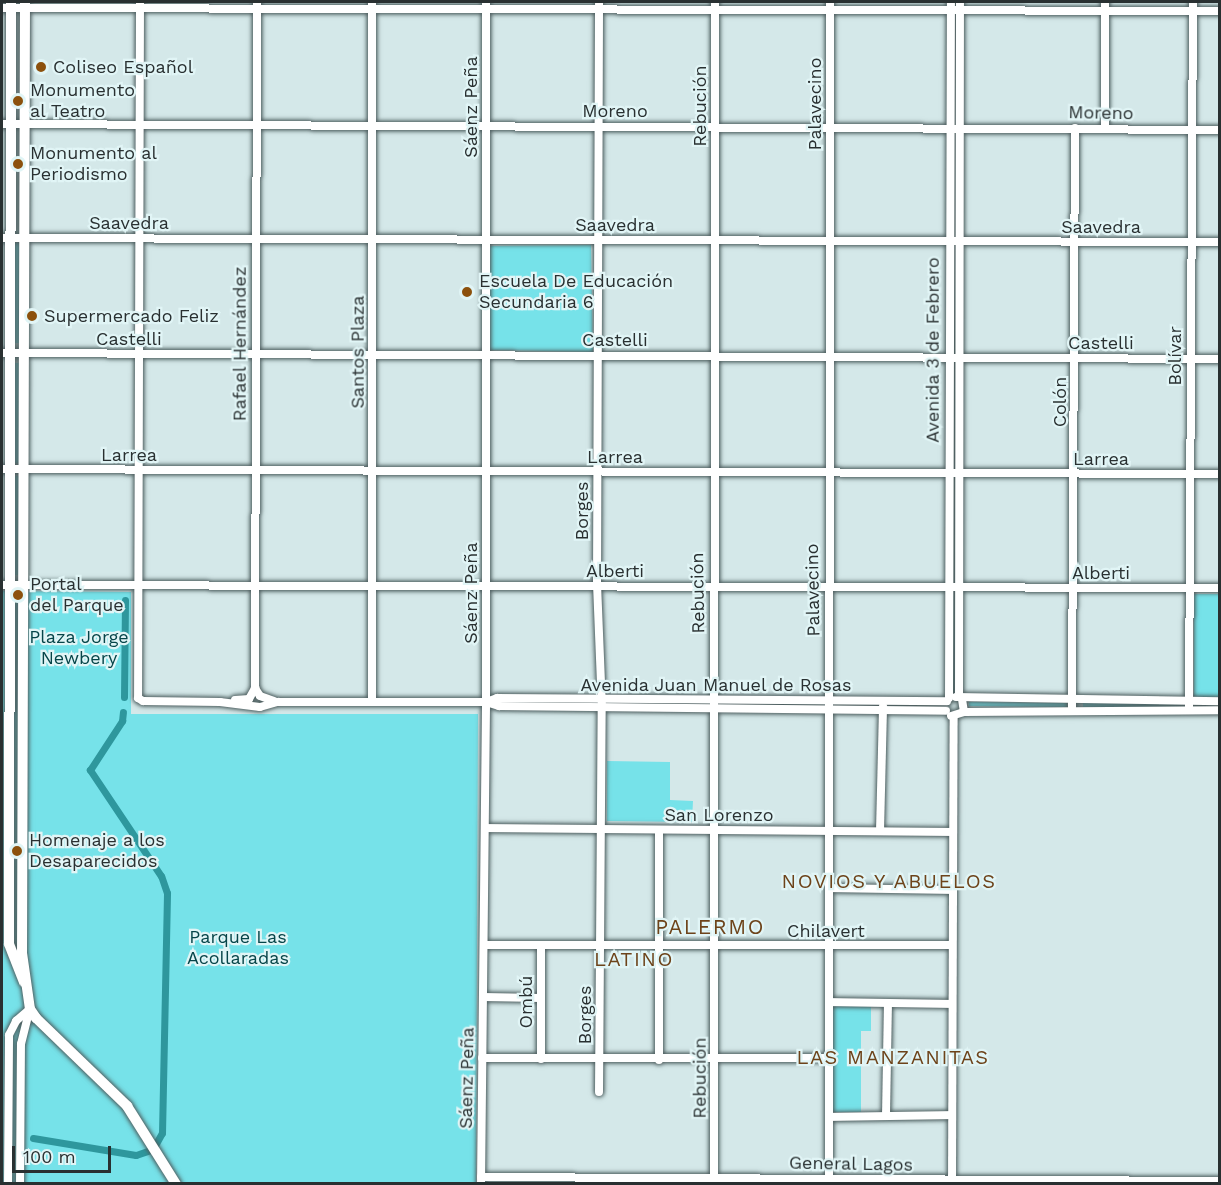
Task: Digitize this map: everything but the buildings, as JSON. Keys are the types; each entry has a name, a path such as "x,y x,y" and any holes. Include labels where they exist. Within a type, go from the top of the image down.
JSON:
{"main road":[{"path":"25,5 22,953 30,1009 127,1106 151,1139 176,1184"},
{"path":"8,6 5,469 9,944 28,991"},
{"path":"8,832 23,832"}],"street":[{"name":"Borges","path":"599,2 597,586 602,703 599,1092"},
{"name":"Rebución","path":"714,1181 715,704 712,587 715,2"},
{"name":"Palavecino","path":"829,1181 830,704 827,587 830,2"},
{"name":"Avenida 3 de Febrero","path":"946,711 948,699 947,241 951,2"},
{"name":"Avenida 3 de Febrero","path":"960,2 957,587 960,698 964,712"},
{"path":"1105,2 1105,128"},
{"name":"Bolívar","path":"1189,710 1193,2"},
{"path":"138,585 140,5"},
{"name":"Rafael Hernández","path":"255,688 257,5"},
{"path":"8,6 486,6 599,10 830,12 1220,10"},
{"name":"Santos Plaza","path":"372,6 372,702"},
{"name":"Sáenz Peña","path":"481,1180 486,702 486,6"},
{"name":"Moreno","path":"6,124 830,126 1220,130"},
{"name":"Colón","path":"1072,711 1075,588 1075,128"},
{"name":"Saavedra","path":"6,238 1220,242"},
{"name":"Castelli","path":"6,353 1220,358"},
{"name":"Larrea","path":"5,469 1220,474"},
{"name":"Alberti","path":"6,585 1220,588"},
{"name":"Avenida Juan Manuel de Rosas","path":"138,585 138,698 143,701 220,702 260,707 278,702 486,702 497,698 602,703 883,705 946,711"},
{"path":"220,702 249,699 255,688 264,699 278,702"},
{"path":"960,698 1220,701"},
{"name":"Avenida Juan Manuel de Rosas","path":"883,705 960,698"},
{"path":"880,831 883,705"},
{"path":"954,717 964,712 1220,710"},
{"path":"946,711 954,717"},
{"path":"952,1182 954,717"},
{"name":"San Lorenzo","path":"485,828 952,832"},
{"path":"659,830 659,1060"},
{"path":"830,888 952,890"},
{"name":"Chilavert","path":"484,945 830,947 952,945"},
{"name":"Ombú","path":"541,945 542,1059"},
{"path":"483,997 541,998"},
{"path":"830,1002 951,1004"},
{"path":"886,1116 888,1004"},
{"path":"8,1184 9,1035 16,1021 30,1009"},
{"path":"20,1184 21,1044 30,1009"},
{"path":"483,1058 659,1060 830,1058"},
{"path":"829,1117 952,1115"},
{"name":"General Lagos","path":"481,1180 1220,1181"}],"green space":[{"path":"13,243 20,243 20,343 14,343"},
{"path":"591,245 593,352 489,350 490,246"},
{"path":"14,363 20,363 20,463 14,463"},
{"path":"14,476 20,476 20,575 14,575"},
{"name":"Parque Las Acollaradas","path":"2,591 131,592 131,714 478,714 476,1183 2,1184"},
{"path":"1194,594 1219,594 1219,697 1194,697"},
{"path":"952,596 954,596 957,695 952,694"},
{"path":"969,702 1067,703 1067,707 969,706"},
{"path":"726,703 821,704 821,706 726,705"},
{"path":"1083,703 1181,704 1181,708 1083,707"},
{"path":"607,761 670,762 670,800 693,801 692,822 607,821"},
{"path":"833,1006 871,1006 871,1031 861,1031 861,1112 833,1112"}],"waterway":[{"path":"124,697 125,600"},
{"path":"33,1138 136,1155 153,1149 162,1133 167,893 161,876 90,770 122,721 123,712"}],"place":[{"name":"Coliseo Español","path":"41,67"},
{"name":"Monumento al Teatro","path":"18,101"},
{"name":"Monumento al Periodismo","path":"18,164"},
{"name":"Escuela De Educación Secundaria 6","path":"467,292"},
{"name":"Supermercado Feliz","path":"32,316"},
{"name":"Portal del Parque","path":"18,595"},
{"name":"Homenaje a los Desaparecidos","path":"17,851"}],"district":[{"name":"NOVIOS Y ABUELOS","path":"889,881"},
{"name":"PALERMO","path":"710,927"},
{"name":"LATINO","path":"634,959"},
{"name":"LAS MANZANITAS","path":"893,1057"}],"park label":[{"name":"Plaza Jorge Newbery","path":"79,648"}]}
